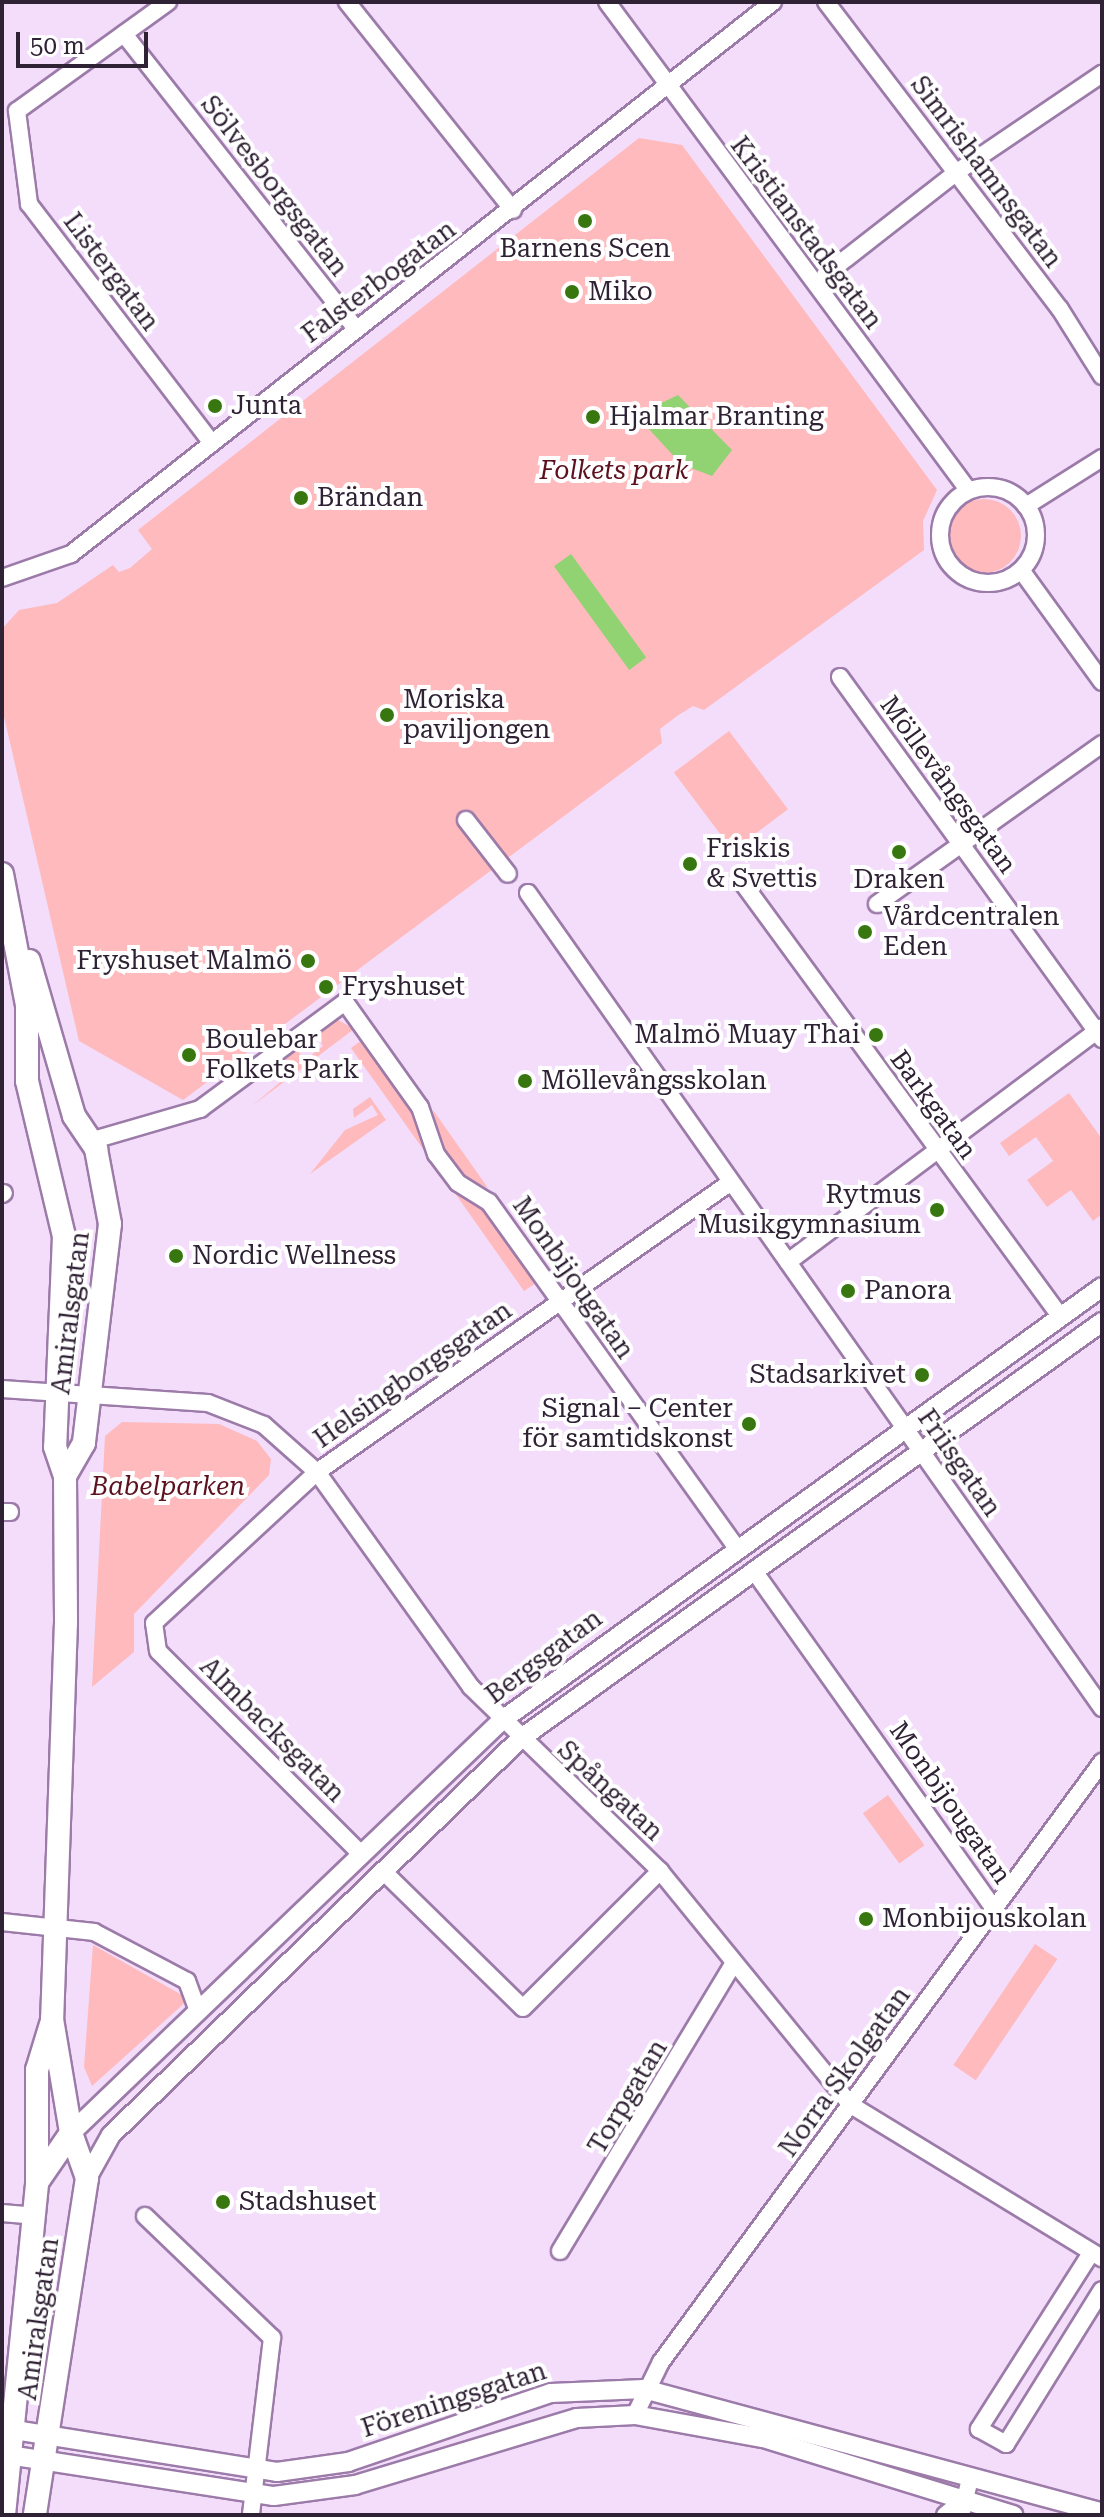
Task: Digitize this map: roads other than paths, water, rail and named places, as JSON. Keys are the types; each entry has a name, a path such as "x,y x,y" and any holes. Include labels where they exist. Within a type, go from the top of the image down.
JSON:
{"main road":[{"name":"Amiralsgatan","path":"2,874 16,928 43,997 74,1116 90,1141 104,1182 111,1261 84,1443 65,1476"},
{"name":"Amiralsgatan","path":"16,928 27,1081 64,1236 55,1447 65,1476 52,2019 71,2133 87,2178 47,2461 35,2515"},
{"name":"Amiralsgatan","path":"4,2515 8,2428 37,2183 37,2070 52,2019"},
{"name":"Amiralsgatan","path":"37,2183 71,2133"}],"street":[{"path":"124,34 168,2"},
{"path":"347,2 513,210"},
{"name":"Kristianstadsgatan","path":"607,2 969,491"},
{"name":"Falsterbogatan","path":"2,578 71,554 356,329 669,89 773,2"},
{"name":"Simrishamnsgatan","path":"826,2 957,172 1102,376"},
{"name":"Listergatan","path":"124,34 17,111 29,204 212,443"},
{"name":"Sölvesborgsgatan","path":"124,34 356,329"},
{"path":"825,275 957,172 1102,74"},
{"path":"1026,506 1102,458"},
{"path":"999,488 1026,506 1036,539 1021,570 979,582 950,564 942,523 969,491 999,488"},
{"path":"1021,570 1102,682"},
{"name":"Möllevångsgatan","path":"840,677 1100,1032"},
{"path":"877,904 1102,744"},
{"path":"466,820 508,874"},
{"name":"Barkgatan","path":"742,882 936,1151 1060,1316"},
{"name":"Friisgatan","path":"528,893 1102,1708"},
{"name":"Monbijougatan","path":"90,1141 200,1109 345,1002 420,1107 436,1154 458,1183 489,1202 737,1548"},
{"path":"788,1262 1100,1032"},
{"name":"Helsingborgsgatan","path":"152,1637 154,1623 317,1472 731,1182"},
{"name":"Bergsgatan","path":"71,2133 501,1721 1102,1287"},
{"name":"Bergsgatan","path":"87,2178 111,2135 520,1739 1102,1322"},
{"name":"Spångatan","path":"2,1389 59,1396 230,1407 264,1425 317,1472 501,1721 660,1871 851,2105 1096,2256"},
{"name":"Monbijougatan","path":"754,1571 993,1907"},
{"name":"Almbacksgatan","path":"152,1637 362,1855"},
{"name":"Norra Skolgatan","path":"635,2415 644,2389 993,1907 1102,1762"},
{"path":"384,1872 523,2008 660,1871"},
{"path":"2,1922 55,1923 94,1932 187,1981 198,2011"},
{"name":"Torpgatan","path":"560,2251 733,1964"},
{"path":"2,2213 34,2216"},
{"path":"145,2216 272,2338 251,2515"},
{"path":"1096,2256 979,2429 1006,2444 1102,2290"},
{"name":"Föreningsgatan","path":"8,2428 255,2470 348,2462 551,2393 644,2389 1102,2513"},
{"name":"Föreningsgatan","path":"7,2454 254,2494 355,2485 577,2418 635,2415 763,2438 961,2508 1013,2515"},
{"path":"945,2515 961,2508 970,2478"}],"place":[{"name":"Barnens Scen","path":"585,221"},
{"name":"Miko","path":"572,292"},
{"name":"Junta","path":"215,406"},
{"name":"Hjalmar Branting","path":"593,417"},
{"name":"Brändan","path":"301,498"},
{"name":"Moriska paviljongen","path":"387,715"},
{"name":"Draken","path":"899,852"},
{"name":"Friskis & Svettis","path":"690,864"},
{"name":"Vårdcentralen Eden","path":"865,932"},
{"name":"Fryshuset Malmö","path":"308,961"},
{"name":"Fryshuset","path":"326,987"},
{"name":"Malmö Muay Thai","path":"876,1035"},
{"name":"Boulebar Folkets Park","path":"189,1055"},
{"name":"Möllevångsskolan","path":"525,1081"},
{"name":"Rytmus Musikgymnasium","path":"937,1210"},
{"name":"Nordic Wellness","path":"176,1256"},
{"name":"Panora","path":"848,1291"},
{"name":"Stadsarkivet","path":"922,1375"},
{"name":"Signal – Center för samtidskonst","path":"749,1424"},
{"name":"Monbijouskolan","path":"866,1919"},
{"name":"Stadshuset","path":"223,2202"}],"park label":[{"name":"Folkets park","path":"614,471"},
{"name":"Babelparken","path":"168,1487"}]}
